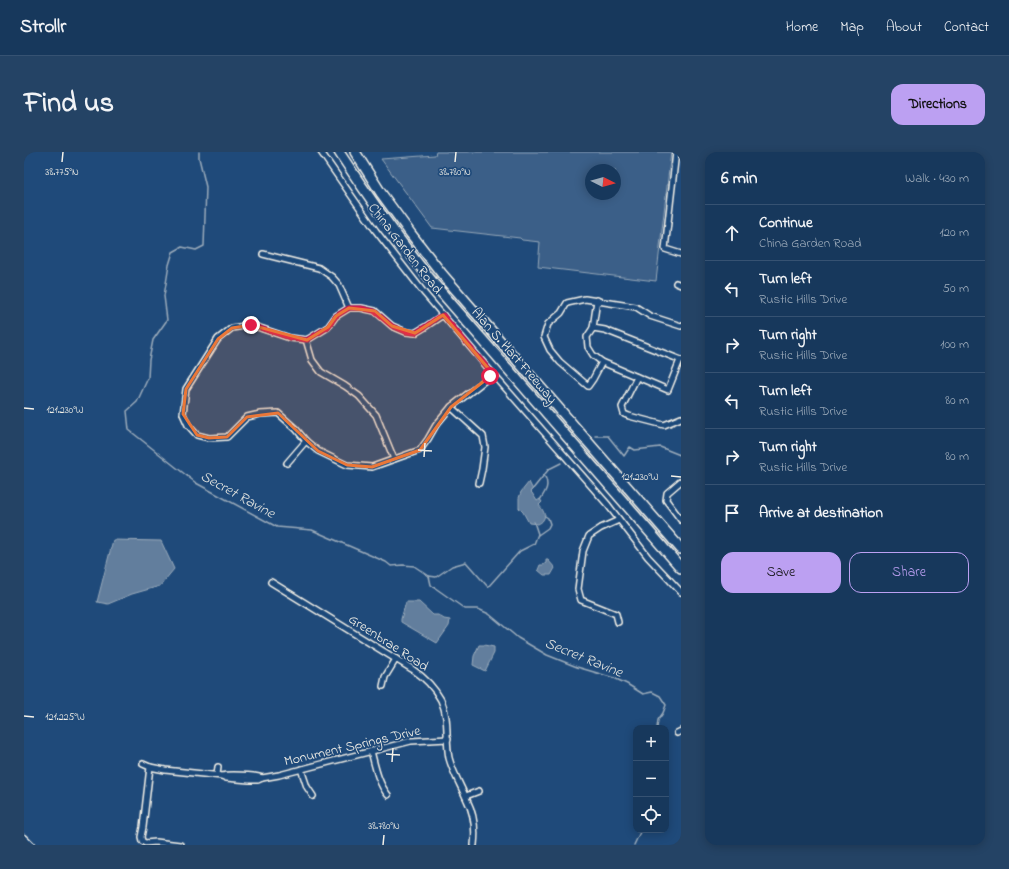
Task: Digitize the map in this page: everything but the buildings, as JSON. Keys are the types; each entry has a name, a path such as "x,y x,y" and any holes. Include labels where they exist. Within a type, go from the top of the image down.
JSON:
{"highway":[{"name":"Alan S. Hart Freeway","path":"339,152 370,199 435,285 681,568"},
{"name":"Alan S. Hart Freeway","path":"355,152 381,193 442,274 681,549"}],"street":[{"name":"China Garden Road","path":"321,152 376,231 443,315 620,520 648,557 681,592"},
{"path":"676,152 665,249 681,254"},
{"path":"263,254 319,268 332,277 339,285 349,308"},
{"path":"602,362 588,386 560,362 550,350 544,337 548,324 561,313 567,302 585,299 636,306 650,316 681,326"},
{"path":"593,328 605,330 680,360 668,390 602,362 594,355 588,347 587,337 593,328 596,300"},
{"path":"443,315 415,333 406,332 392,326 374,311 361,308 349,308 336,316 328,327 307,340 290,338 251,325 232,328 218,338 186,389 182,414 188,425 197,435 209,438 228,437 247,417 260,414 278,413 296,428 306,441 318,451 347,465 372,467 420,450 436,425 451,407 493,374"},
{"path":"307,340 312,360 321,372 359,396 376,415 394,459"},
{"path":"637,377 622,407 624,414 664,425 681,418"},
{"path":"451,407 483,436 485,447 479,483"},
{"path":"287,463 306,441"},
{"path":"681,481 667,493 666,500 681,520"},
{"path":"618,622 616,614 581,600 578,589 583,551 589,536 601,528 620,520"},
{"name":"Greenbrae Road","path":"271,582 422,676 437,693 446,716 448,726 448,749 451,762 455,775 466,796 471,810 475,832 474,845"},
{"path":"383,686 385,677 396,659"},
{"name":"Monument Springs Drive","path":"143,764 165,770 244,780 258,780 411,741 448,739"},
{"path":"371,751 379,779 388,796"},
{"path":"150,767 141,837 142,841 145,843 156,842 180,845"},
{"path":"218,767 220,776"},
{"path":"301,769 307,787 313,796"},
{"path":"466,796 479,791"},
{"path":"24,838 31,845"}],"highlighted area":[{"path":"349,308 375,311 392,326 415,333 443,315 493,374 451,407 420,450 372,467 347,465 318,451 278,413 247,417 227,437 209,438 197,435 183,414 186,389 218,339 232,328 251,325 307,340 328,327 336,316"}],"shaded area":[{"path":"436,152 671,152 656,281 538,267 540,242 522,240 520,238 432,228 381,159 435,155"},
{"path":"529,482 533,490 531,492 537,501 540,499 542,502 539,505 544,512 544,518 538,524 529,523 519,508 519,498 521,492"},
{"path":"113,540 161,541 174,569 160,586 132,594 108,604 97,602"},
{"path":"546,560 548,560 555,568 551,575 544,575 538,570 540,565 546,563"},
{"path":"406,602 419,602 433,615 438,615 444,619 450,620 449,626 437,643 401,622"},
{"path":"479,645 494,647 494,653 485,671 473,665 474,656"}],"waterway":[{"name":"Secret Ravine","path":"199,152 206,187 204,246 196,250 182,247 173,252 169,265 164,296 167,320 153,340 149,360 148,378 137,402 127,411 129,430 196,483 277,527 312,530 386,562 391,566 414,566 429,576 431,585 465,609 478,609 489,614 518,638 547,655 577,667 614,678 643,694 652,692 660,696 666,705 658,720 657,725"},
{"path":"595,436 608,436 624,456 630,447 635,450 660,447 681,455"},
{"path":"532,490 549,469 561,463"},
{"path":"540,500 547,485 544,475"},
{"path":"538,535 548,528 550,524 548,518 545,516"},
{"path":"429,576 436,577 452,566 466,562 488,587 520,551 534,544 538,534 534,522"},
{"name":"Secret Ravine","path":"634,845 640,833"}],"route":[{"path":"251,325 290,338 307,340 328,327 336,316 349,308 361,308 374,311 392,326 406,332 415,333 443,315 493,374 490,376"}]}
